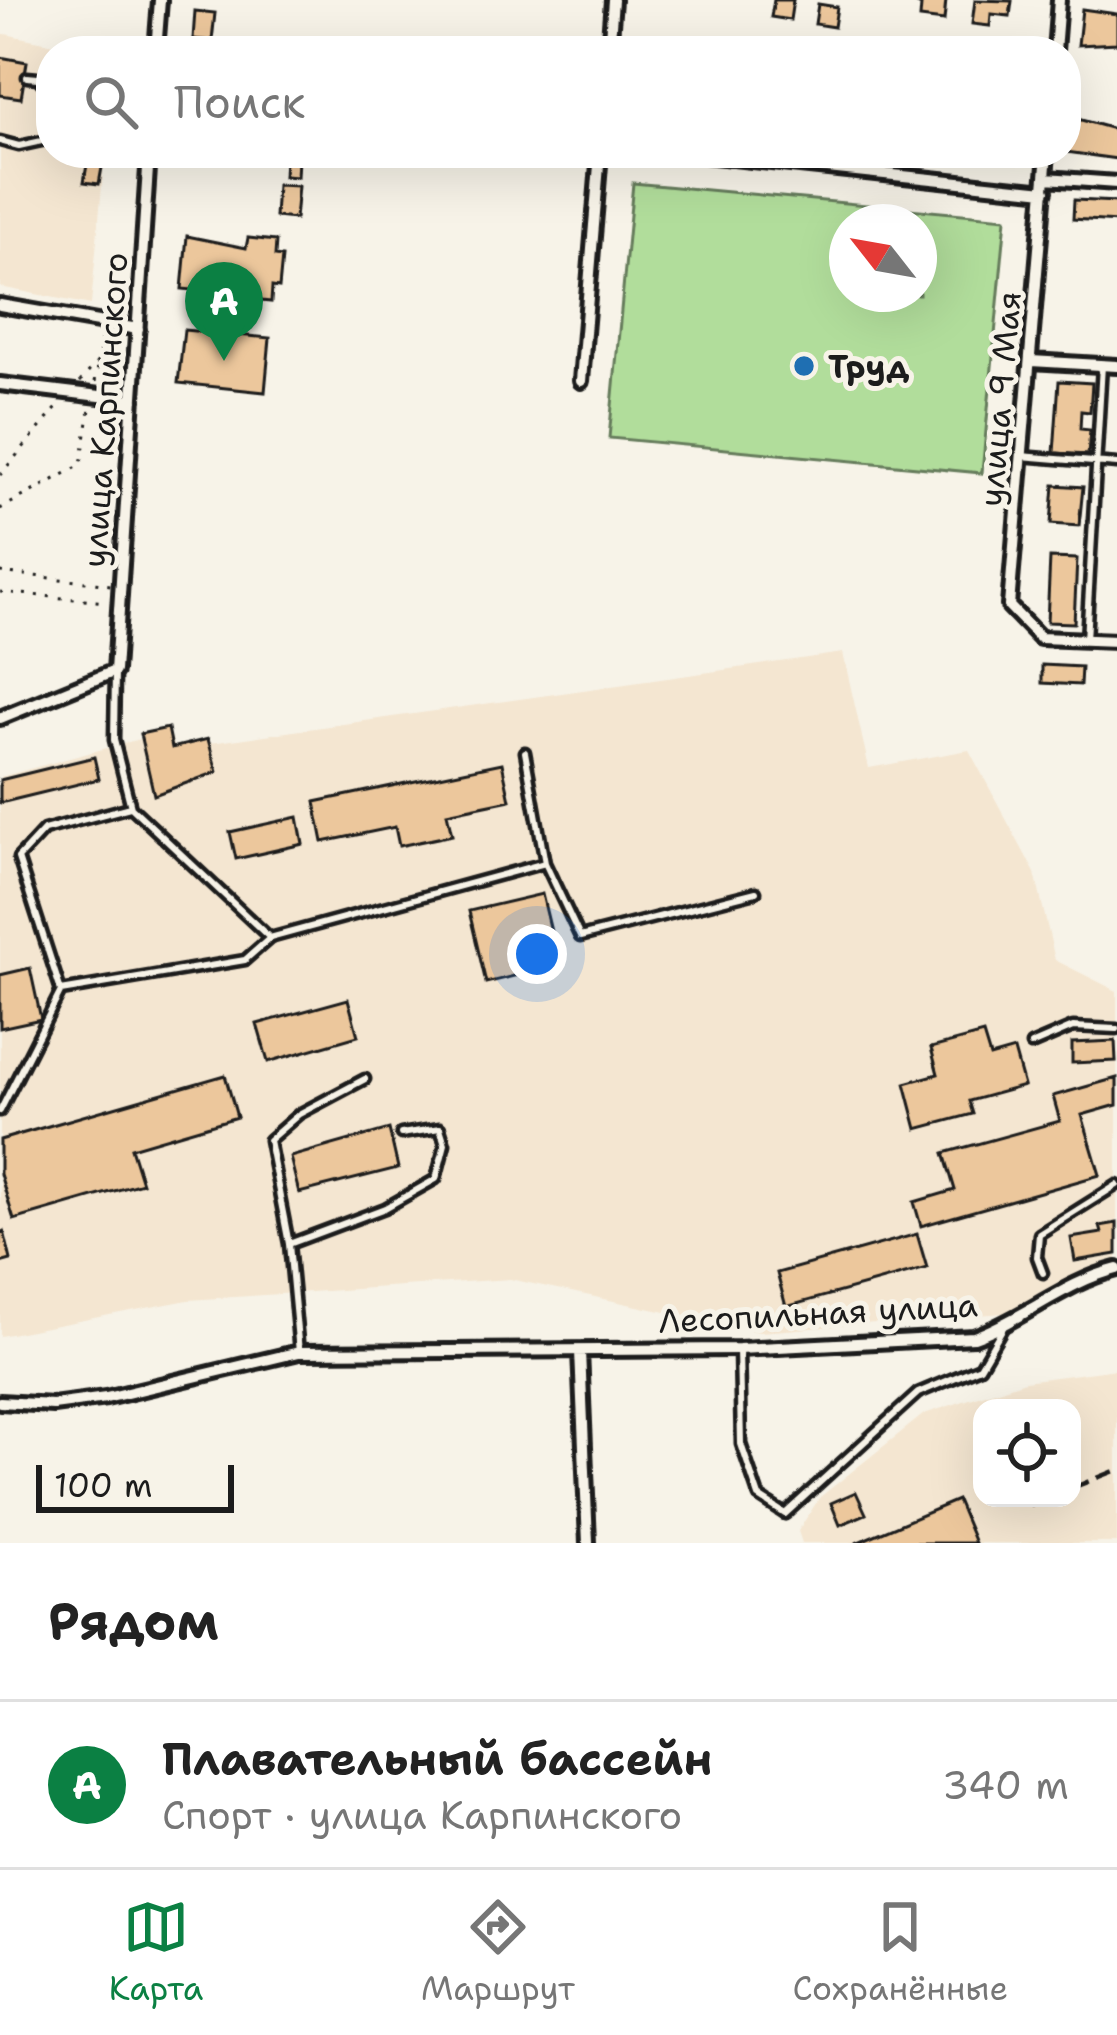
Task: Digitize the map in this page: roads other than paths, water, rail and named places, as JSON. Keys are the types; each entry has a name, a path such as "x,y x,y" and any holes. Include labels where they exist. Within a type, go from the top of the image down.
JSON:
{"street":[{"path":"157,36 160,0"},
{"path":"610,36 613,0"},
{"path":"1056,36 1059,0"},
{"name":"улица Карпинского","path":"115,671 148,168"},
{"path":"581,381 599,168"},
{"path":"860,168 1045,184 1117,183"},
{"name":"улица 9 Мая","path":"1046,168 1009,607 1040,638 1086,640"},
{"path":"0,305 137,328"},
{"path":"1031,361 1117,366"},
{"path":"0,384 133,400"},
{"path":"1086,640 1117,641"},
{"path":"0,718 115,671"},
{"name":"Лесопильная улица","path":"0,1402 53,1405 106,1398 298,1352 510,1346 580,1351 740,1349 974,1337 1004,1326 1072,1285 1117,1269"},
{"path":"580,1351 588,1543"}],"lane":[{"path":"27,77 36,78"},
{"path":"0,141 19,146 36,143"},
{"path":"1086,640 1100,463 1102,365"},
{"path":"1022,456 1117,464"},
{"path":"115,671 114,740 131,807 270,938"},
{"path":"525,752 545,862 580,937 756,892"},
{"path":"0,1112 61,991 18,857 44,830 131,807"},
{"path":"61,991 245,960 270,938 545,862"},
{"path":"1030,1045 1073,1027 1117,1029"},
{"path":"298,1352 289,1244 269,1140 299,1114 365,1079"},
{"path":"289,1244 385,1208 436,1179 445,1144 440,1129 401,1134"},
{"path":"1043,1273 1037,1257 1040,1234 1117,1185"},
{"path":"740,1349 741,1444 759,1497 785,1514 918,1393 980,1367 1004,1326"}],"railway":[{"path":"1081,1484 1117,1470"}],"place":[{"name":"Плавательный бассейн","path":"224,361"},
{"name":"Труд","path":"804,366"}]}
